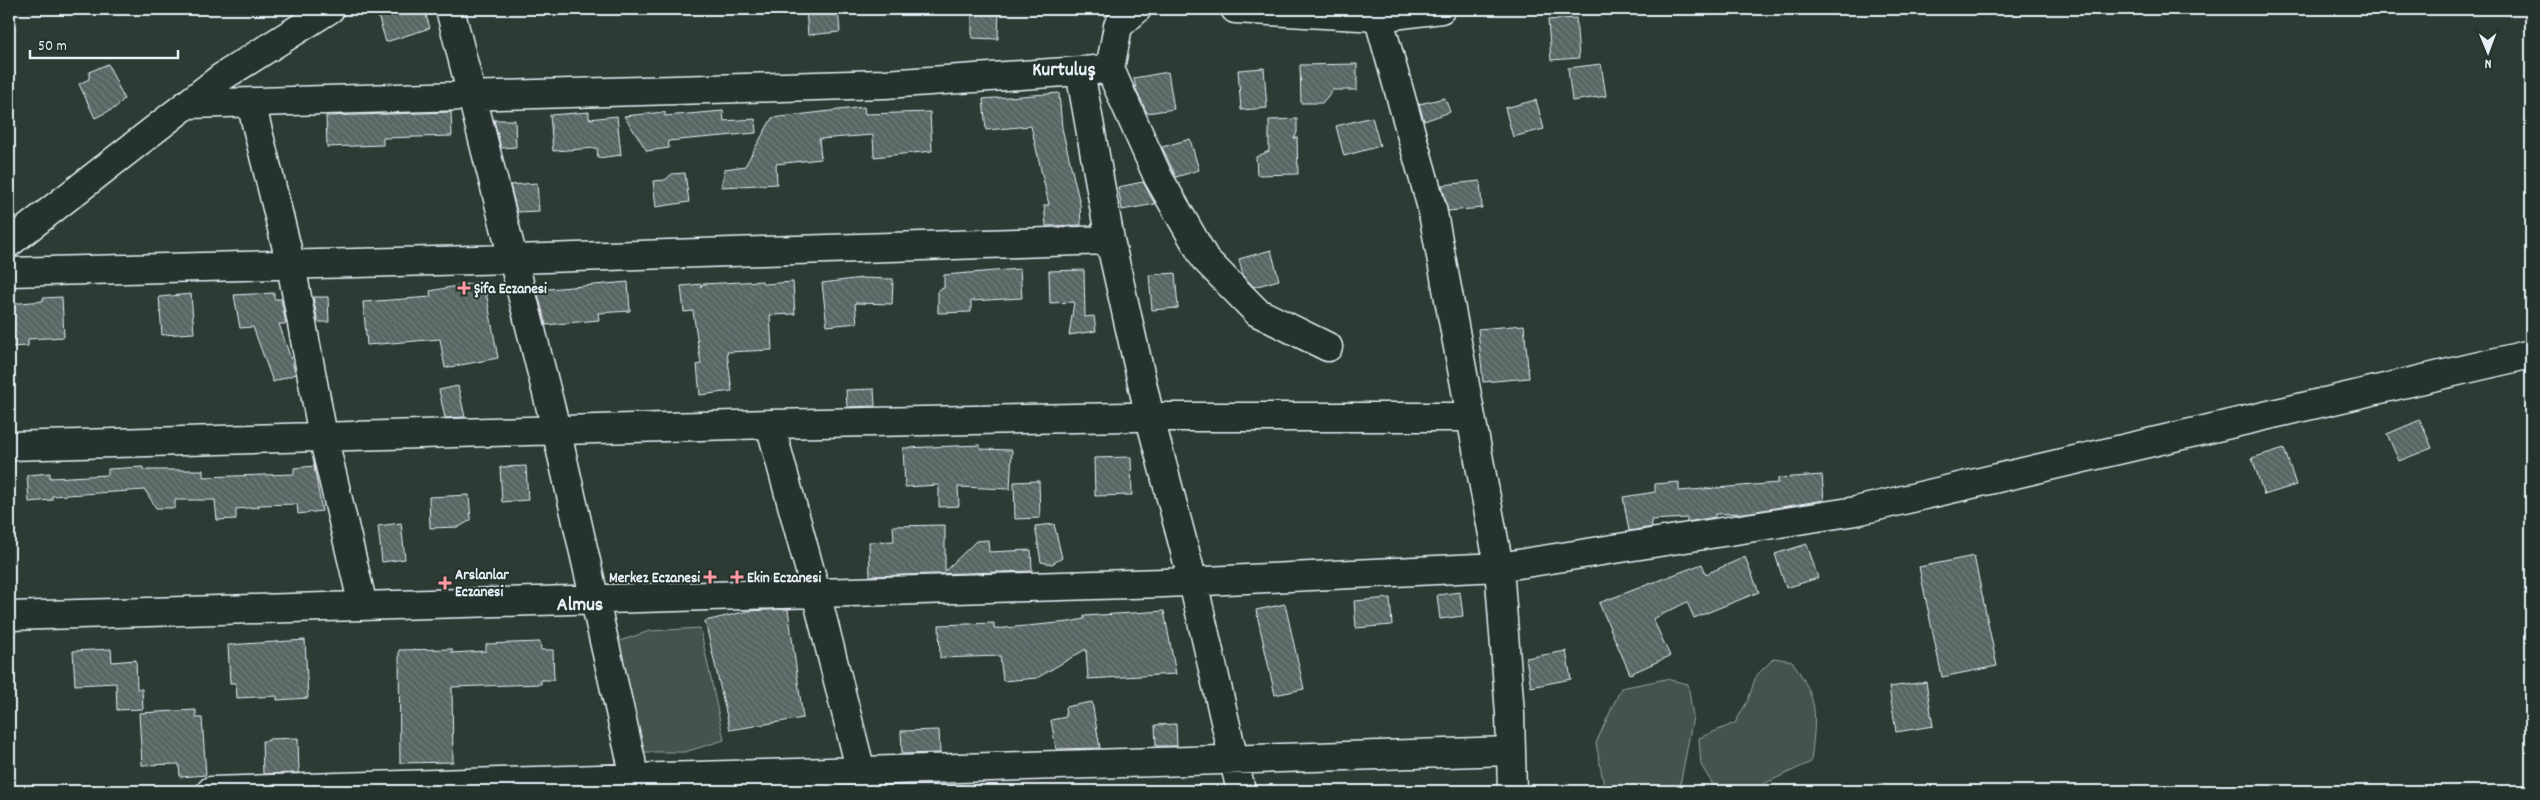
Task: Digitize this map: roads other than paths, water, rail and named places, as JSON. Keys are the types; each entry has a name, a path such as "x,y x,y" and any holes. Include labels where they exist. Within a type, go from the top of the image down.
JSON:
{"street":[{"path":"9,243 222,77 330,9"},
{"path":"450,9 556,429 631,760 633,786"},
{"path":"1137,9 1118,26 1110,69 1158,177 1205,259 1257,312 1328,347"},
{"path":"1235,9 1377,13 1440,9"},
{"path":"1377,13 1432,208 1499,566 1512,791"},
{"path":"188,104 884,84 1110,69"},
{"path":"1080,71 1110,240 1150,418 1193,582 1241,791"},
{"path":"250,103 291,265 323,436 363,606"},
{"path":"9,272 514,259 1110,240"},
{"path":"9,616 1193,582 1499,566 1856,511 2531,354"},
{"path":"9,446 770,424 1150,418 1471,417"},
{"path":"770,424 816,593 861,772"},
{"path":"211,791 823,783 861,772 1511,751"}],"place":[{"name":"Şifa Eczanesi","path":"464,288"},
{"name":"Merkez Eczanesi","path":"710,577"},
{"name":"Ekin Eczanesi","path":"737,577"},
{"name":"Arslanlar Eczanesi","path":"445,583"}],"district":[{"name":"Kurtuluş","path":"1064,68"},
{"name":"Almus","path":"580,603"}]}
